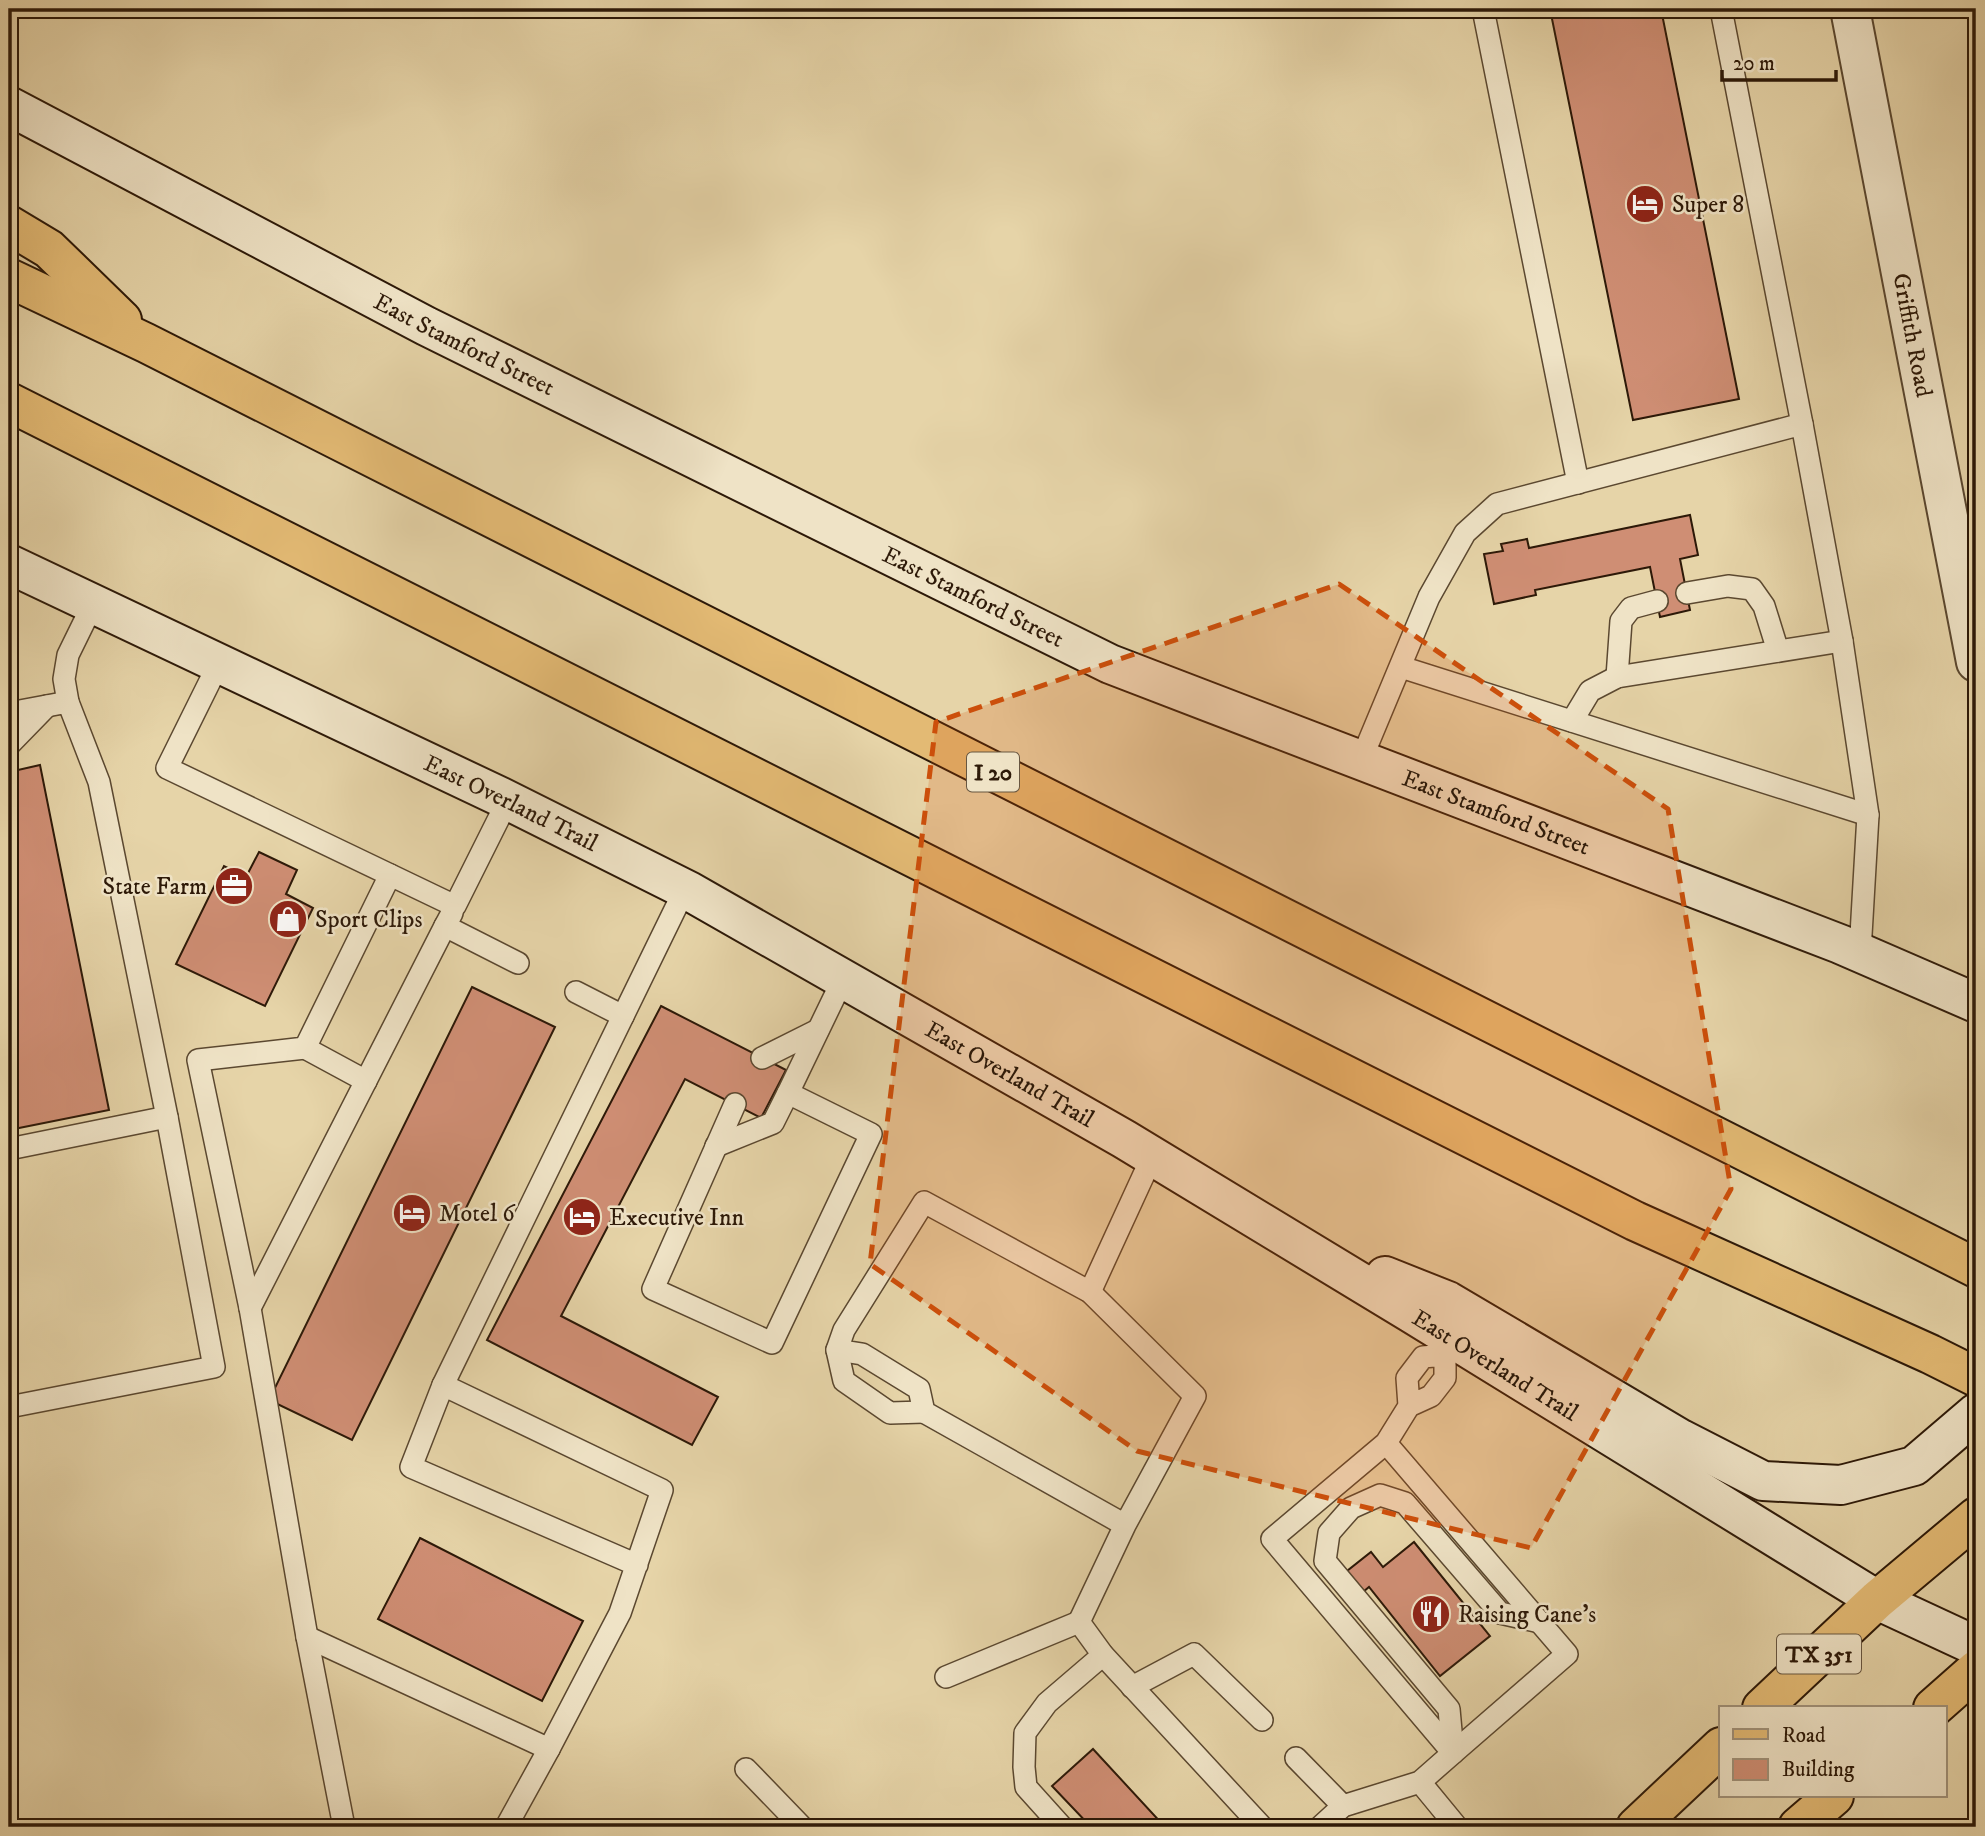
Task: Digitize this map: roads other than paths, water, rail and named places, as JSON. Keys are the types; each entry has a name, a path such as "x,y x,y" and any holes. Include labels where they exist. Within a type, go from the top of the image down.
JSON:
{"main road":[{"name":"Griffith Road","path":"1850,9 1976,662"},
{"name":"East Stamford Street","path":"9,106 426,326 1110,664 1860,953 1976,1003"},
{"path":"9,225 49,249 146,343"},
{"name":"I 20","path":"9,278 146,343 1976,1268"},
{"path":"9,402 1634,1221 1976,1377"},
{"name":"East Overland Trail","path":"9,564 508,800 685,889 1152,1157 1279,1233 1450,1348 1877,1601 1976,1646"},
{"path":"1279,1233 1448,1301 1681,1439 1763,1480 1840,1485 1914,1466 1976,1413"},
{"name":"TX 351","path":"1764,1706 1877,1601 1976,1517"},
{"path":"1935,1706 1976,1670"},
{"path":"1636,1827 1719,1749"},
{"path":"1798,1827 1832,1798"}],"lane":[{"path":"1483,9 1578,482"},
{"path":"1721,9 1842,641 1868,815 1860,953"},
{"path":"1361,760 1429,597 1465,533 1497,504 1802,424"},
{"path":"1687,593 1728,586 1752,589 1764,606 1778,651"},
{"path":"1616,677 1621,621 1631,608 1657,601"},
{"path":"9,745 58,704 68,655 93,604"},
{"path":"1572,721 1590,691 1616,677 1842,641"},
{"path":"219,663 167,768 455,906"},
{"path":"1401,667 1868,815"},
{"path":"9,713 58,704"},
{"path":"9,1407 214,1367 167,1117 99,782 58,704"},
{"path":"250,1308 508,800"},
{"path":"305,1048 390,875"},
{"path":"637,1565 411,1467 443,1385 685,889"},
{"path":"445,926 518,963"},
{"path":"716,1146 773,1123 843,979"},
{"path":"576,992 624,1016"},
{"path":"762,1058 818,1030"},
{"path":"344,1827 307,1637 250,1308 198,1060 305,1048 366,1081"},
{"path":"735,1104 653,1289 772,1343 871,1134 788,1093"},
{"path":"9,1149 167,1117"},
{"path":"1090,1292 1152,1157"},
{"path":"946,1677 1079,1622 1125,1525 1195,1396 1090,1292 924,1202 844,1330 837,1350 844,1381 890,1413 924,1412 1125,1525"},
{"path":"1409,1406 1407,1378 1423,1357 1450,1348 1445,1378 1431,1396 1409,1406 1386,1443 1272,1539 1453,1753"},
{"path":"837,1350 862,1354 919,1389 924,1412"},
{"path":"443,1385 662,1490 620,1613 506,1827"},
{"path":"1320,1827 1343,1806 1420,1782 1567,1654 1386,1443"},
{"path":"1453,1753 1449,1709 1325,1561 1329,1533 1351,1508 1380,1495 1405,1503 1500,1613 1540,1622"},
{"path":"1079,1622 1103,1655 1262,1827"},
{"path":"307,1637 549,1749"},
{"path":"1132,1687 1194,1654 1262,1720"},
{"path":"1062,1827 1027,1787 1024,1767 1025,1733 1047,1703 1103,1655"},
{"path":"1296,1758 1343,1806"},
{"path":"746,1769 802,1827"},
{"path":"1420,1782 1457,1827"}],"place":[{"name":"Super 8","path":"1645,204"},
{"name":"State Farm","path":"234,886"},
{"name":"Sport Clips","path":"288,919"},
{"name":"Motel 6","path":"412,1213"},
{"name":"Executive Inn","path":"582,1217"},
{"name":"Raising Cane's","path":"1431,1614"}]}
